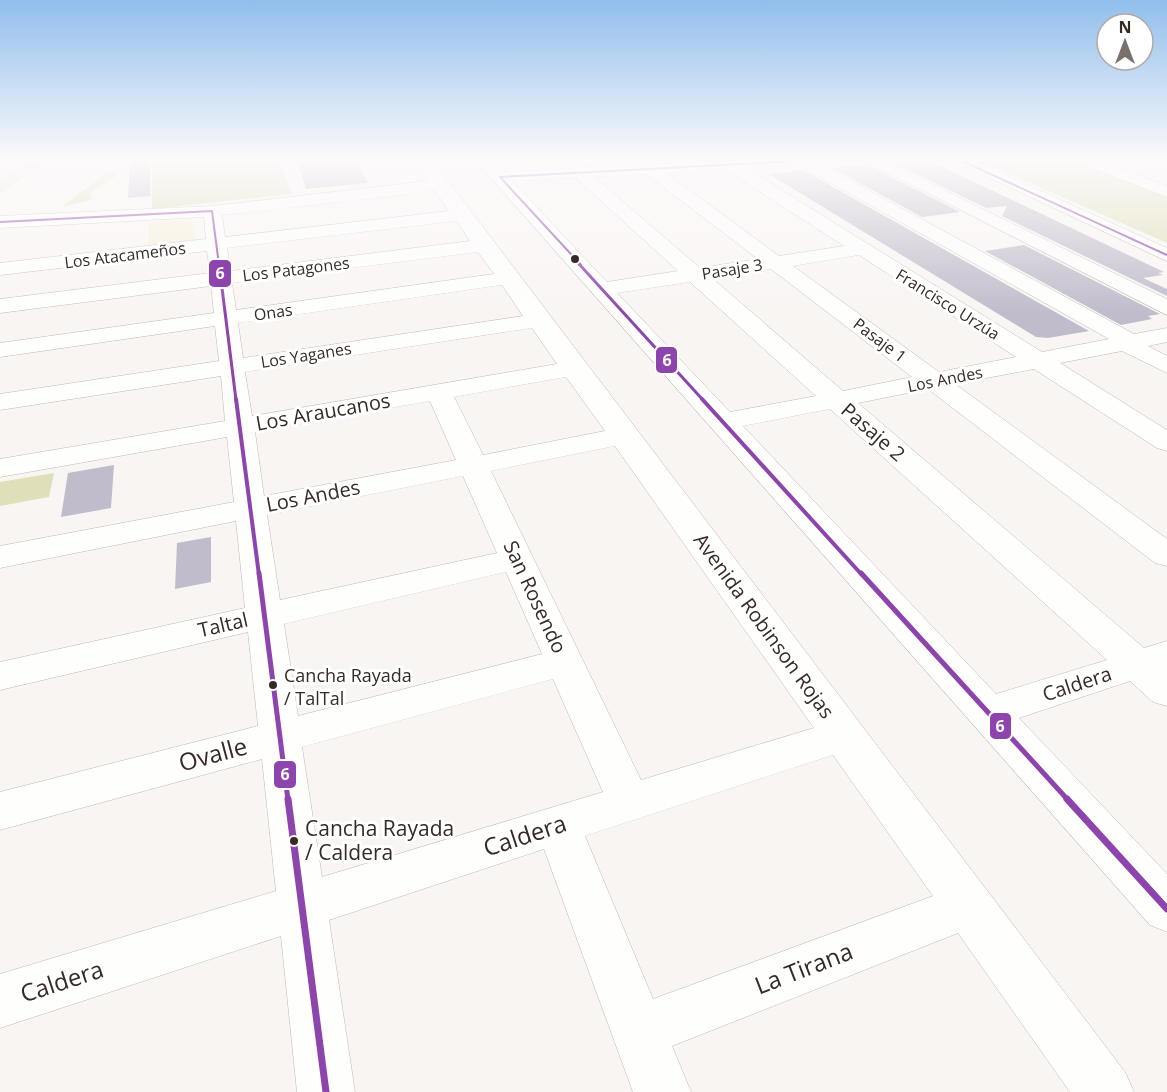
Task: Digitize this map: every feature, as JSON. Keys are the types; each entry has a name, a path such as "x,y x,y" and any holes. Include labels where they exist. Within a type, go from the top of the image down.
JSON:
{"street":[{"path":"0,222 194,212"},
{"path":"212,212 326,1092"},
{"name":"Avenida Robinson Rojas","path":"462,212 1105,1092"},
{"path":"531,212 1167,909"},
{"name":"Pasaje 2","path":"624,212 837,400 1152,660 1167,691"},
{"name":"Pasaje 1","path":"708,212 1167,555"},
{"name":"Francisco Urzúa","path":"810,212 861,242 1038,360 1167,442"},
{"path":"896,212 1167,366"},
{"path":"977,212 1167,308"},
{"path":"894,233 1042,212"},
{"path":"1075,212 1167,255"},
{"name":"Los Atacameños","path":"0,270 464,215"},
{"path":"0,239 25,221"},
{"name":"Pasaje 3","path":"602,289 776,262 861,242"},
{"name":"Los Patagones","path":"0,306 486,244"},
{"name":"Onas","path":"0,351 510,279"},
{"name":"Los Yaganes","path":"0,402 540,320"},
{"name":"Los Andes","path":"723,422 1167,335"},
{"name":"Los Araucanos","path":"0,468 576,368"},
{"name":"San Rosendo","path":"439,392 630,802"},
{"name":"Los Andes","path":"0,556 625,436"},
{"name":"Taltal","path":"0,675 517,559"},
{"name":"Caldera","path":"988,712 1152,660"},
{"name":"Ovalle","path":"0,811 564,662"},
{"name":"Caldera","path":"0,1002 844,735"},
{"path":"558,825 662,1092"},
{"name":"La Tirana","path":"638,1032 969,906"}],"green space":[{"path":"1096,212 1167,212 1167,243"},
{"path":"54,473 49,497 0,506 0,482"}],"sand":[{"path":"192,220 195,242 148,247 148,222"}],"building":[{"path":"831,212 878,212 1089,331 1048,338 1036,337"},
{"path":"913,212 960,212 922,217"},
{"path":"1004,212 1037,212 1164,272 1158,273 1163,275 1143,278 1167,289 1167,296 1002,216"},
{"path":"1024,245 1160,314 1148,316 1152,319 1121,325 985,251"},
{"path":"114,465 111,508 61,517 68,473"},
{"path":"211,537 211,582 175,589 177,543"}],"transit line":[{"name":"6","path":"0,222 193,212"},
{"name":"6","path":"212,212 326,1092"},
{"name":"6","path":"532,212 1167,909"},
{"name":"6","path":"1073,212 1167,255"}],"place":[{"name":"Cancha Rayada / TalTal","path":"273,685"},
{"name":"Cancha Rayada / Caldera","path":"294,841"}]}
